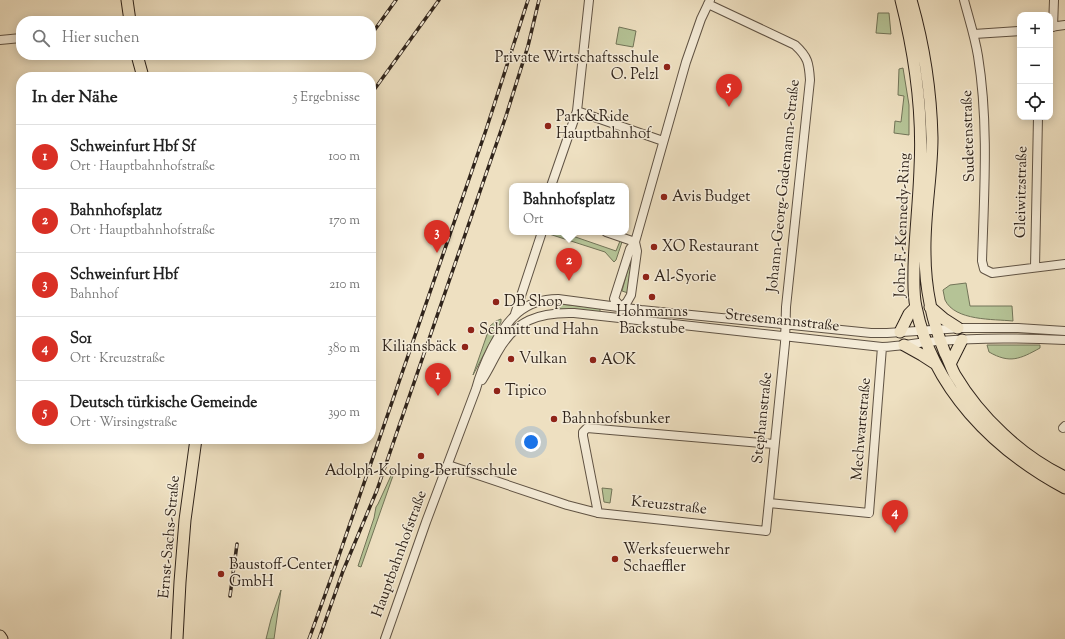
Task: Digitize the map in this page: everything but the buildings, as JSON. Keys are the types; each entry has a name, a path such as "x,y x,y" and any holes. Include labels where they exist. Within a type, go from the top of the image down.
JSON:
{"main road":[{"path":"127,0 129,16"},
{"name":"John-F.-Kennedy-Ring","path":"901,0 913,52 920,111 920,168 914,254 914,283 916,307 927,342 936,365 959,400 990,435 1018,459 1065,488"},
{"name":"John-F.-Kennedy-Ring","path":"911,0 923,48 931,110 931,169 925,252 926,281 936,329 954,374 987,418 1025,452 1065,477"},
{"path":"138,60 141,72"},
{"path":"930,306 944,319 958,328"},
{"path":"900,332 909,314 916,307"},
{"path":"950,364 962,340"},
{"path":"904,345 936,365"},
{"name":"Ernst-Sachs-Straße","path":"177,639 185,520 195,444"}],"street":[{"path":"552,183 577,111 589,0"},
{"name":"Sudetenstraße","path":"964,0 974,34 981,75 984,133 982,261 987,272 992,273 1035,267"},
{"path":"1053,14 1054,0"},
{"path":"621,307 614,299 630,249 635,242 686,62 709,2"},
{"name":"Johann-Georg-Gademann-Straße","path":"709,2 796,45 805,54 810,67 810,80 785,335"},
{"path":"1053,27 1065,25"},
{"path":"974,34 1017,31"},
{"path":"0,40 16,38"},
{"path":"577,111 663,141"},
{"name":"Gleiwitzstraße","path":"1035,267 1038,120"},
{"path":"515,314 541,235"},
{"path":"615,235 635,242"},
{"path":"620,318 621,307 627,302 631,295 637,251 635,242"},
{"path":"1035,267 1065,264"},
{"name":"Hauptbahnhofstraße","path":"385,639 481,372 504,327 515,314 526,307 552,299 621,307"},
{"name":"Stresemannstraße","path":"621,307 871,333 958,328 1018,328 1065,331"},
{"name":"Hauptbahnhofstraße","path":"476,389 505,339 526,321 543,315 564,313 620,318"},
{"name":"Stresemannstraße","path":"620,318 882,346 940,341 1008,338 1065,340"},
{"path":"729,330 730,319"},
{"name":"Stephanstraße","path":"769,503 774,444 786,344 785,335"},
{"name":"Mechwartstraße","path":"769,503 869,513 882,346"},
{"path":"598,513 584,436 585,429 590,428 774,444"},
{"name":"Kreuzstraße","path":"448,465 567,505 598,513 766,531 769,503"}],"green space":[{"path":"878,13 889,13 891,34 876,33"},
{"path":"619,27 636,31 633,47 616,44"},
{"path":"903,68 909,105 909,135 894,133 895,121 901,122 904,96 898,95 899,69"},
{"path":"552,235 570,235 616,251 620,241 622,242 614,262 605,252"},
{"path":"633,250 628,293 622,291"},
{"path":"966,283 970,306 1012,306 1013,321 975,318 957,312 950,307 945,300 943,290 950,285"},
{"path":"559,304 600,308 600,312 559,309"},
{"path":"501,319 501,322 473,375 490,326"},
{"path":"987,345 1040,345 1040,348 1027,355 1015,359 1009,359 996,356 989,352"},
{"path":"394,469 395,470 361,567 358,566 374,518 376,507"},
{"path":"602,488 612,489 610,503 604,502"},
{"path":"281,590 274,639 266,639 271,619"}],"railway":[{"path":"376,28 396,0"},
{"path":"376,87 439,0"},
{"path":"309,639 486,130 528,0"},
{"path":"319,639 343,571 377,490 506,116 528,46 539,0"},
{"path":"230,596 237,544"}],"place":[{"name":"Private Wirtschaftsschule O. Pelzl","path":"667,67"},
{"name":"Deutsch türkische Gemeinde","path":"729,107"},
{"name":"Park&Ride Hauptbahnhof","path":"548,126"},
{"name":"Avis Budget","path":"664,197"},
{"name":"XO Restaurant","path":"654,247"},
{"name":"Schweinfurt Hbf","path":"437,253"},
{"name":"Al-Syorie","path":"646,277"},
{"name":"Bahnhofsplatz","path":"569,281"},
{"name":"Hohmanns Backstube","path":"652,297"},
{"name":"DB Shop","path":"496,302"},
{"name":"Schmitt und Hahn","path":"471,330"},
{"name":"Kiliansbäck","path":"465,347"},
{"name":"Vulkan","path":"511,359"},
{"name":"AOK","path":"593,360"},
{"name":"Tipico","path":"497,391"},
{"name":"Schweinfurt Hbf Sf","path":"438,396"},
{"name":"Bahnhofsbunker","path":"554,419"},
{"name":"Adolph-Kolping-Berufsschule","path":"421,456"},
{"name":"S01","path":"895,533"},
{"name":"Werksfeuerwehr Schaeffler","path":"615,559"},
{"name":"Baustoff-Center GmbH","path":"221,574"}]}
